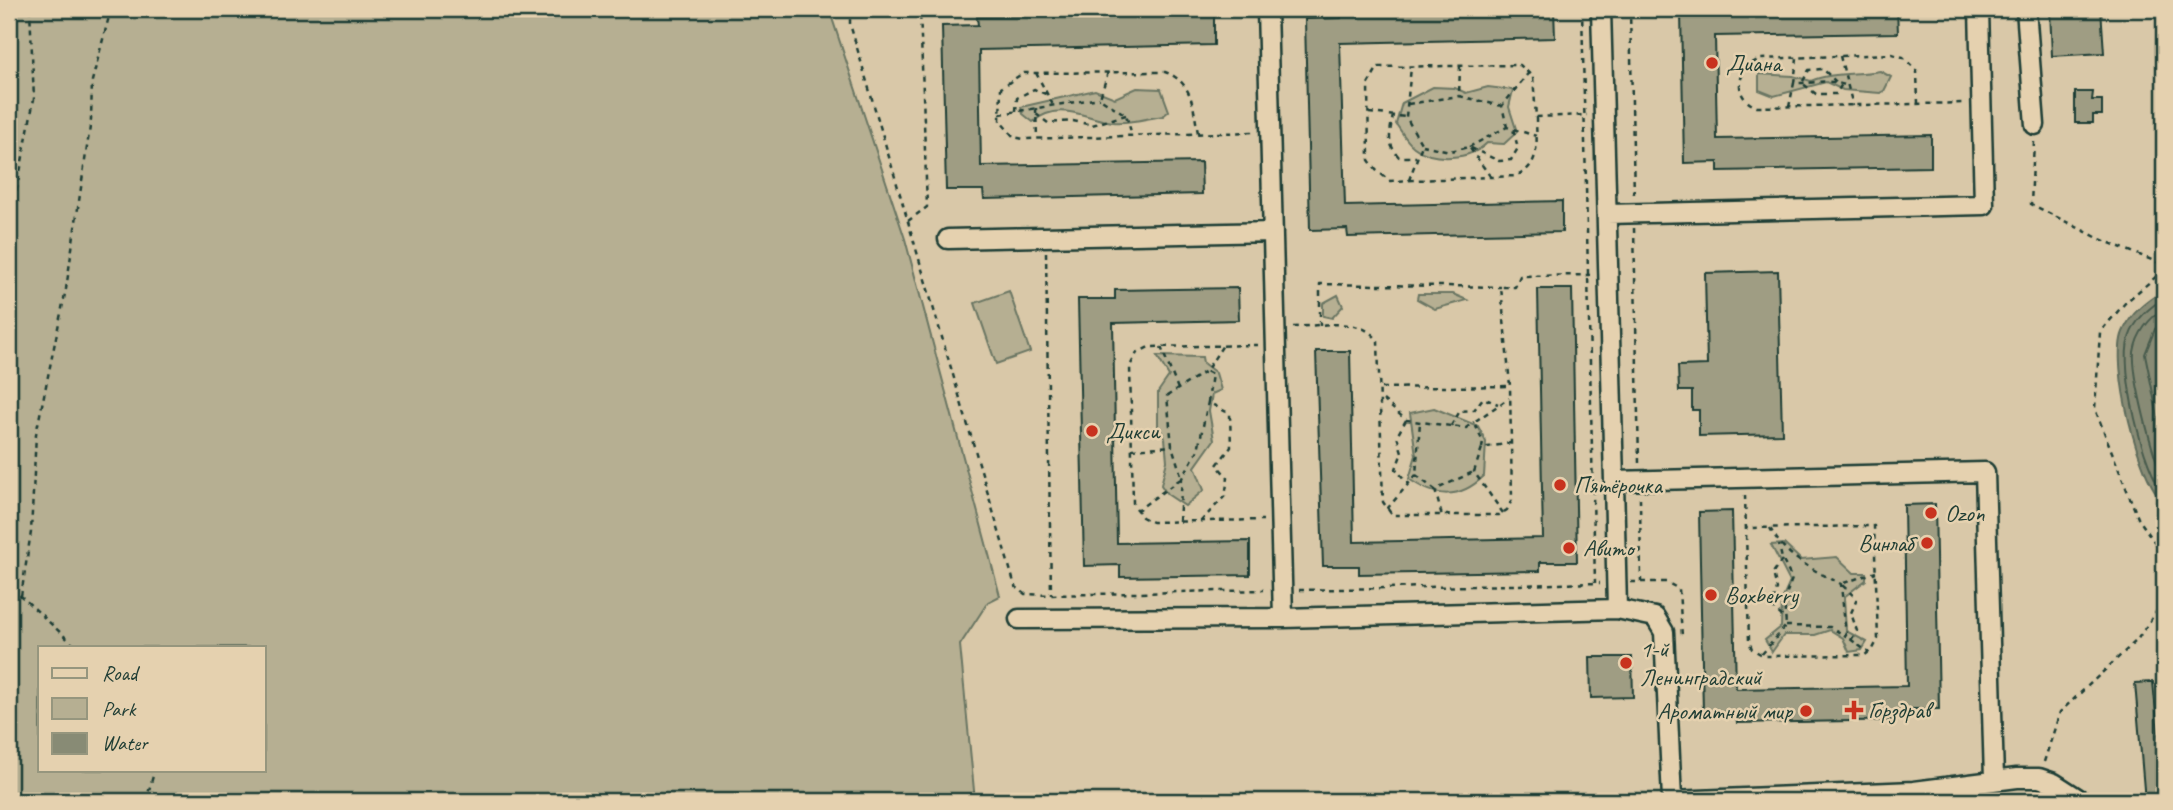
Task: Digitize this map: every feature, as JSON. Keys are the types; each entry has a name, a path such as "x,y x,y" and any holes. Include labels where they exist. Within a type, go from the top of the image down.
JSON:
{"street":[{"path":"1267,9 1283,618"},
{"path":"1601,9 1617,609"},
{"path":"1607,214 1984,205 1979,9"},
{"path":"2026,9 2035,125"},
{"path":"948,239 1273,232"},
{"path":"1614,481 1985,472 1994,779"},
{"path":"1019,619 1283,618 1617,609 1655,617 1664,632 1672,800 1914,792 1994,779 2039,778 2067,790 2082,801"}],"path":[{"path":"9,230 34,99 30,9"},
{"path":"21,596 31,532 36,434 66,289 91,120 92,81 111,9"},
{"path":"850,9 850,24 1013,583 1026,594 1670,582 1679,589 1683,650"},
{"path":"908,221 927,207 920,9"},
{"path":"1582,9 1595,583"},
{"path":"1630,9 1641,582"},
{"path":"1918,104 1917,71 1903,57 1892,54 1760,59 1749,64 1739,83 1743,98 1751,105 1790,107 1966,103"},
{"path":"1840,56 1843,84 1853,106"},
{"path":"1790,107 1797,57"},
{"path":"1512,63 1530,71 1535,85 1536,157 1525,172 1517,176 1390,181 1376,170 1369,160 1368,84 1378,68 1460,65 1512,63"},
{"path":"1459,96 1460,65"},
{"path":"1409,180 1422,145 1406,117 1411,66"},
{"path":"1802,83 1809,70 1824,69 1836,82"},
{"path":"1502,106 1530,71"},
{"path":"1198,133 1187,87 1176,76 1165,72 1036,72 1015,75 1001,88 1000,114 1005,131 1014,137 1037,138 1270,131"},
{"path":"1036,72 1053,106"},
{"path":"1100,98 1108,72"},
{"path":"1794,83 1824,79 1843,84"},
{"path":"1802,83 1816,94 1836,94 1843,84"},
{"path":"1016,111 1017,98 1034,89 1048,95"},
{"path":"1408,104 1459,96 1502,106"},
{"path":"1000,114 1100,98 1126,115 1132,135"},
{"path":"1502,106 1507,127"},
{"path":"1037,108 1037,138"},
{"path":"1368,113 1406,117"},
{"path":"1037,114 1048,123 1073,121 1093,125 1126,115"},
{"path":"1536,117 1604,114"},
{"path":"1393,115 1389,141 1391,149 1399,157 1418,157"},
{"path":"2035,125 2031,204 2100,239 2164,265"},
{"path":"1422,145 1450,150 1469,147 1507,127 1536,136"},
{"path":"1469,147 1499,161 1511,160 1518,148 1513,129"},
{"path":"1469,147 1491,177"},
{"path":"1046,237 1051,595"},
{"path":"2164,271 2126,302 2100,332 2095,409 2138,518 2164,556"},
{"path":"1320,326 1320,284 1515,287 1520,276 1609,275"},
{"path":"1501,287 1510,386 1512,500 1503,513"},
{"path":"1136,511 1130,366 1142,349 1223,345 1320,326 1359,325 1374,335 1380,347 1383,502 1387,509 1399,517 1503,513"},
{"path":"1178,521 1182,478 1172,446 1167,396 1206,370 1223,345"},
{"path":"1161,346 1178,389"},
{"path":"1136,511 1182,478 1198,450 1212,374 1206,370"},
{"path":"1381,388 1510,386"},
{"path":"1381,398 1406,420 1466,428 1510,397"},
{"path":"1451,426 1460,411 1474,410 1483,398 1500,404"},
{"path":"1201,521 1225,496 1228,478 1217,465 1231,447 1230,414 1208,402"},
{"path":"1406,420 1397,436 1402,452 1396,469 1409,485"},
{"path":"1387,509 1416,475 1420,422"},
{"path":"1435,490 1474,472 1483,442 1474,422"},
{"path":"1482,449 1511,443"},
{"path":"1132,449 1172,446"},
{"path":"1474,472 1503,513"},
{"path":"1416,475 1435,490 1442,516"},
{"path":"1745,477 1749,641 1752,649 1761,655 1869,653"},
{"path":"1136,511 1152,522 1281,519"},
{"path":"1746,528 1874,526 1878,639 1869,653"},
{"path":"1761,655 1786,626 1784,600 1792,579 1770,528"},
{"path":"1779,545 1798,562 1841,584 1857,599 1851,613 1857,631 1851,640"},
{"path":"1782,559 1773,573 1777,589 1772,607 1786,620"},
{"path":"1841,584 1876,572"},
{"path":"1841,584 1846,636"},
{"path":"9,596 21,596 75,646"},
{"path":"2039,778 2060,712 2137,640 2164,600"},
{"path":"1786,626 1830,627 1869,653"},
{"path":"146,801 152,772"}],"green space":[{"path":"9,9 829,9 905,239 1000,596 988,602 960,645 975,801 9,801"},
{"path":"1880,71 1891,77 1884,91 1880,93 1843,90 1826,82 1774,96 1759,90 1759,74 1793,76 1811,81 1836,75"},
{"path":"1433,87 1455,88 1466,93 1488,87 1513,90 1509,107 1517,132 1504,144 1487,143 1480,149 1461,156 1441,157 1422,152 1409,142 1396,124 1402,103"},
{"path":"1137,88 1161,89 1169,111 1163,116 1119,122 1062,111 1052,112 1033,122 1023,114 1021,107 1095,90 1115,98"},
{"path":"1009,291 1030,352 996,364 975,303"},
{"path":"1418,294 1453,294 1467,300 1435,309 1417,299"},
{"path":"1338,295 1343,306 1332,318 1323,316 1323,303"},
{"path":"1157,356 1202,357 1203,363 1216,373 1221,390 1212,394 1209,411 1214,440 1195,467 1204,490 1185,506 1167,494 1161,485 1167,461 1165,438 1158,426 1158,392 1169,376"},
{"path":"1434,408 1478,426 1486,442 1484,476 1475,484 1456,493 1438,493 1409,479 1416,455 1410,413"},
{"path":"1784,544 1801,560 1837,557 1854,573 1866,573 1866,580 1844,597 1846,631 1867,642 1862,650 1849,652 1843,638 1830,630 1815,635 1784,635 1772,652 1765,640 1781,627 1782,600 1790,582 1771,545"}],"water":[{"path":"2164,290 2164,502 2154,490 2136,447 2123,394 2120,347 2123,332 2130,319"}],"building":[{"path":"1341,9 1554,9 1555,38 1340,43 1345,206 1562,201 1562,232 1348,237 1347,229 1310,230 1305,19 1341,18"},
{"path":"1715,9 1897,9 1898,33 1715,36 1717,139 1931,135 1931,167 1718,171 1718,162 1684,163 1681,12 1715,12"},
{"path":"2050,9 2101,9 2104,53 2052,56"},
{"path":"1214,13 1214,45 979,50 981,166 1201,162 1202,194 984,199 983,190 946,190 942,26 978,25 977,17"},
{"path":"2075,92 2093,92 2092,100 2102,100 2102,115 2093,115 2093,123 2075,123"},
{"path":"1778,271 1782,434 1699,436 1699,410 1692,410 1692,391 1679,391 1678,366 1707,365 1705,273"},
{"path":"1238,288 1239,320 1113,323 1117,543 1250,541 1250,575 1120,577 1120,565 1084,566 1078,299 1115,299 1115,290"},
{"path":"1538,289 1572,289 1577,562 1540,562 1540,571 1359,574 1359,566 1323,566 1316,351 1350,351 1354,542 1543,538"},
{"path":"1935,504 1939,709 1906,709 1907,720 1737,723 1736,712 1703,713 1699,512 1732,511 1736,689 1907,686 1904,505"},
{"path":"1590,657 1632,657 1633,697 1591,698"},
{"path":"2153,682 2164,801 2145,801 2135,683"}],"place":[{"name":"Диана","path":"1712,63"},
{"name":"Дикси","path":"1092,431"},
{"name":"Пятёрочка","path":"1560,485"},
{"name":"Ozon","path":"1931,513"},
{"name":"Винлаб","path":"1927,543"},
{"name":"Авито","path":"1569,548"},
{"name":"Boxberry","path":"1711,595"},
{"name":"1-й Ленинградский","path":"1626,663"},
{"name":"Горздрав","path":"1854,710"},
{"name":"Ароматный мир","path":"1806,711"}]}
